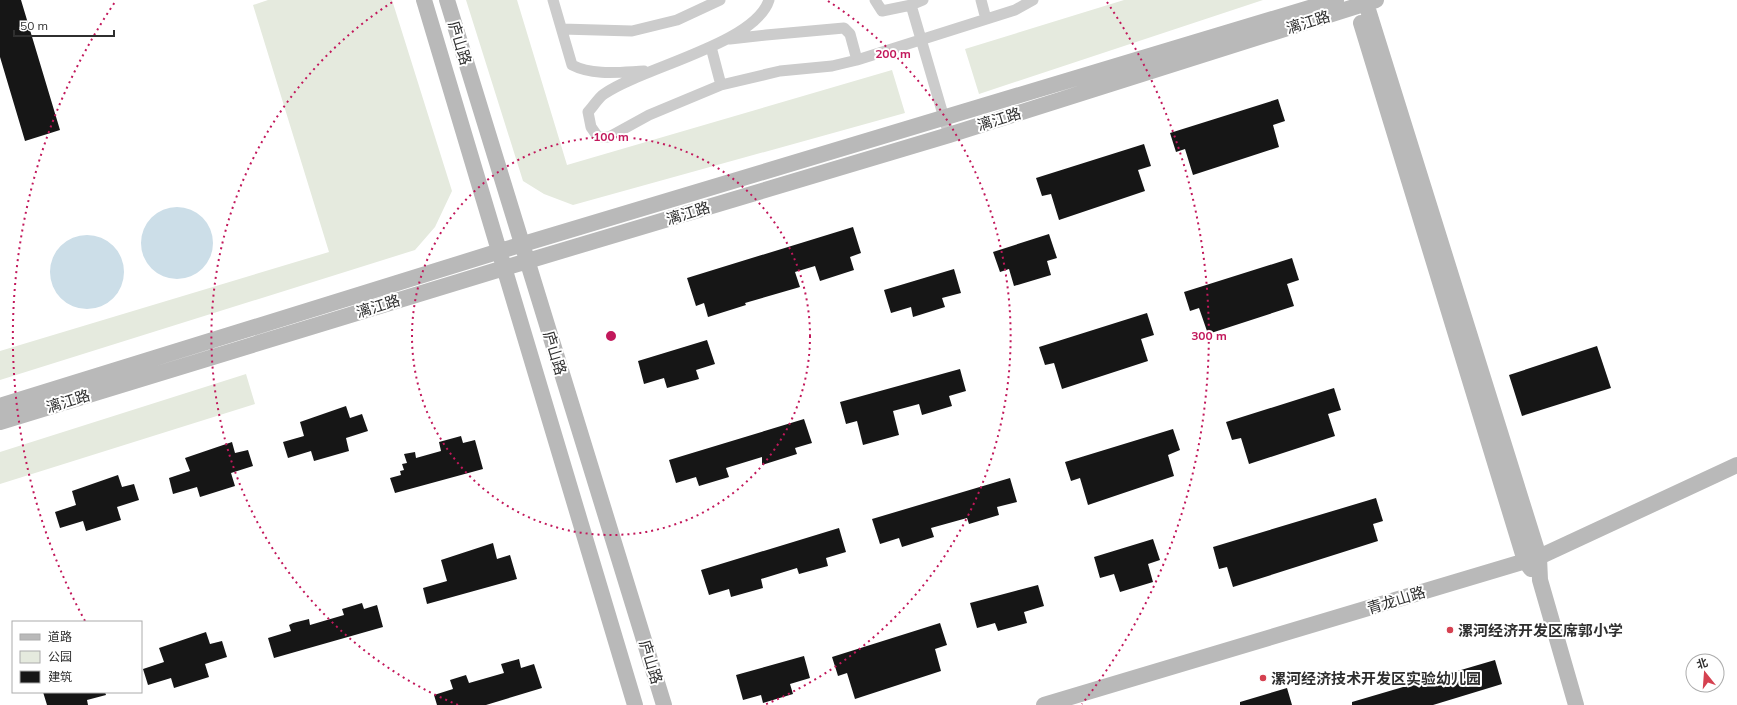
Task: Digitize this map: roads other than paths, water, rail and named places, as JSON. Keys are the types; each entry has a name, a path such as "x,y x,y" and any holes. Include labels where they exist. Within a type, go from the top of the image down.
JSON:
{"street":[{"name":"庐山路","path":"424,0 635,705"},
{"name":"庐山路","path":"447,0 664,705"},
{"path":"553,0 572,65 582,70 610,72 651,71"},
{"path":"562,29 632,31 678,20 720,0"},
{"path":"728,40 761,16 767,7 769,0"},
{"path":"875,0 882,11 911,5 923,0"},
{"path":"981,0 986,19"},
{"path":"857,60 850,34 844,28 766,34 728,40 651,71 602,94 588,112 591,127 598,137 609,137 649,115 721,85 780,71 832,66 857,60 1015,10 1033,0"},
{"name":"漓江路","path":"0,406 522,244 1336,0"},
{"name":"漓江路","path":"0,422 504,268 949,135 1364,2"},
{"path":"1364,2 1532,560 1540,580 1576,705"},
{"path":"911,5 949,135"},
{"path":"761,16 766,34"},
{"path":"710,47 721,85"},
{"path":"610,72 615,87"},
{"name":"青龙山路","path":"1044,705 1532,560 1737,465"}],"water":[{"path":"177,207 197,213 207,223 213,243 207,263 197,273 177,279 157,273 147,263 141,243 147,223 157,213"},
{"path":"87,235 108,241 118,251 124,272 118,293 108,303 87,309 66,303 56,293 50,272 56,251 66,241"}],"place":[{"name":"漯河经济开发区席郭小学","path":"1450,630"},
{"name":"漯河经济技术开发区实验幼儿园","path":"1263,678"}]}
